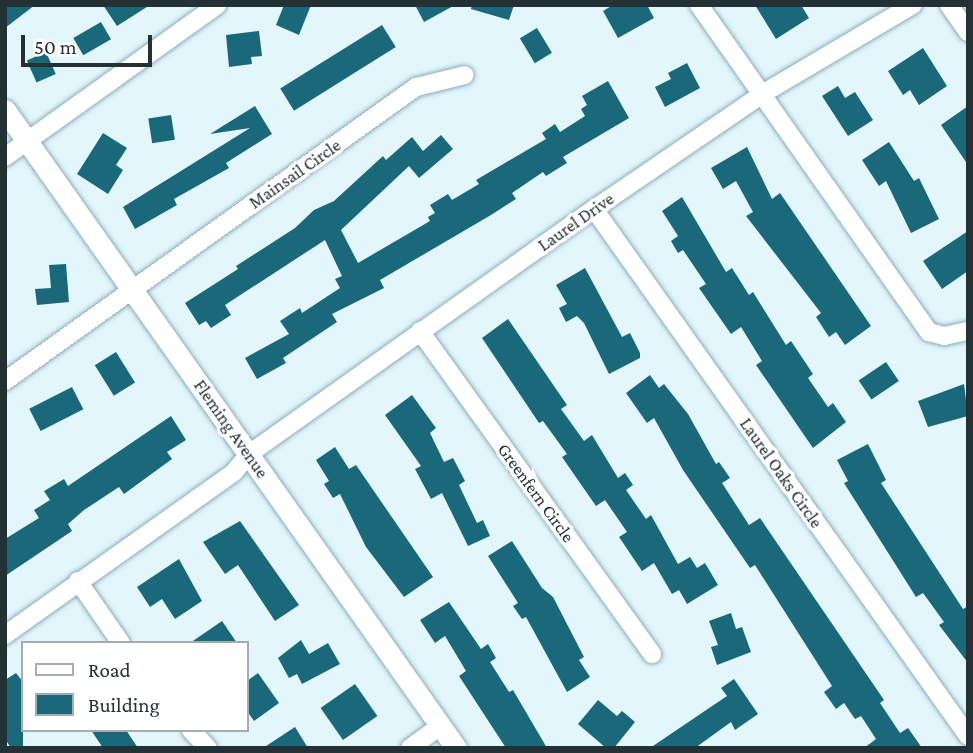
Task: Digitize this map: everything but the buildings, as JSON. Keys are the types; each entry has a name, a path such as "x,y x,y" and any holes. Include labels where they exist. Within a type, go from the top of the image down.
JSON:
{"street":[{"path":"5,157 216,5"},
{"path":"699,5 764,93 929,332 944,336 968,331"},
{"name":"Laurel Drive","path":"5,635 234,472 249,454 594,209 764,93 913,5"},
{"path":"949,5 968,32"},
{"name":"Mainsail Circle","path":"5,381 416,87 465,75"},
{"name":"Fleming Avenue","path":"5,110 456,748"},
{"name":"Laurel Oaks Circle","path":"594,209 968,736"},
{"name":"Greenfern Circle","path":"420,331 652,654"},
{"path":"78,582 120,641"},
{"path":"410,748 440,726"},
{"path":"193,732 208,748"}]}
